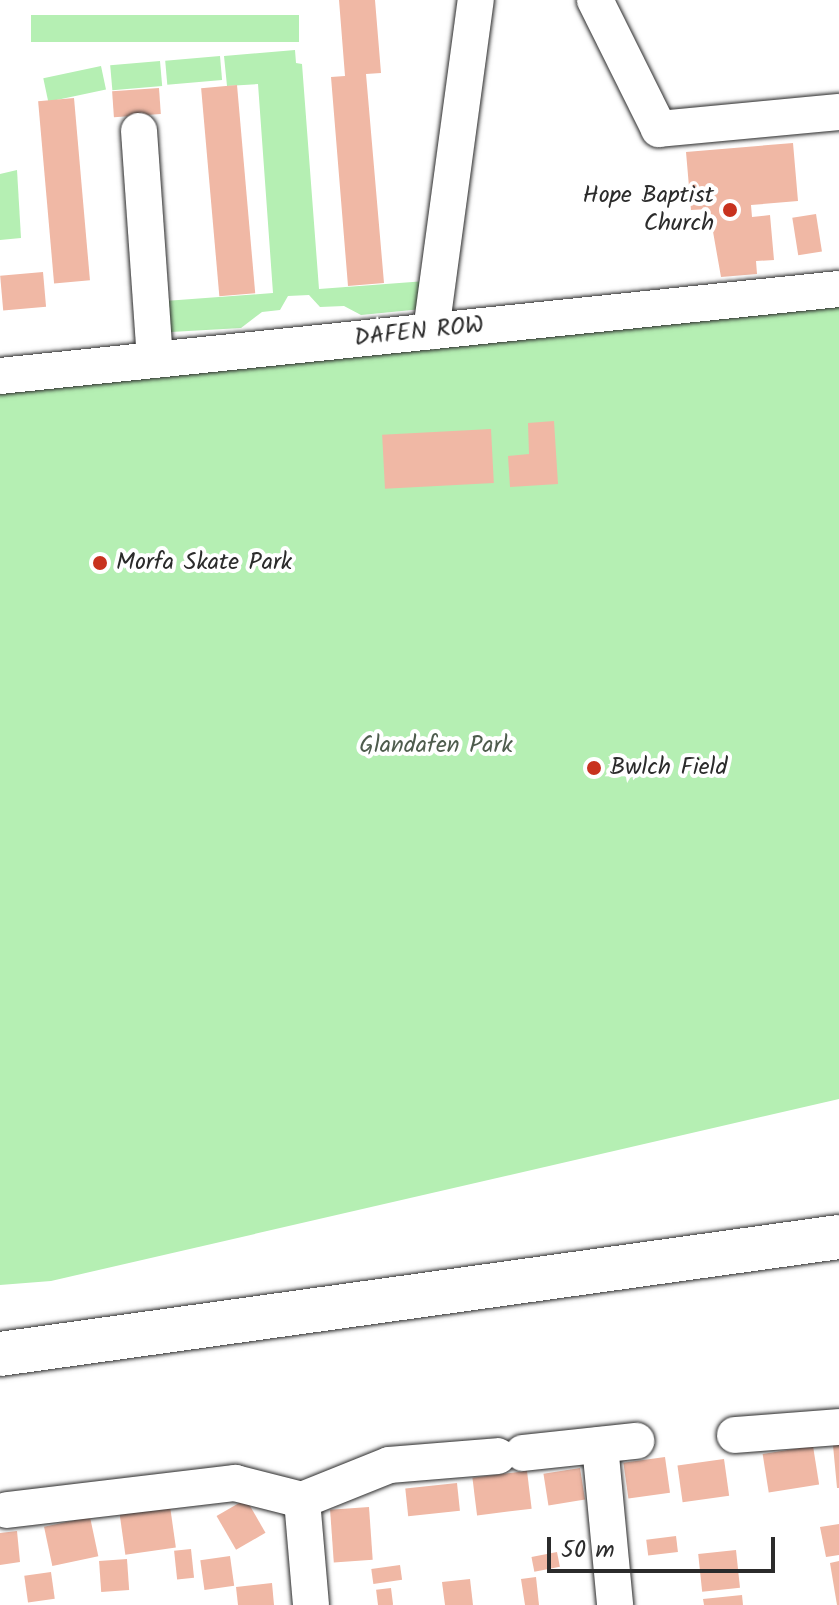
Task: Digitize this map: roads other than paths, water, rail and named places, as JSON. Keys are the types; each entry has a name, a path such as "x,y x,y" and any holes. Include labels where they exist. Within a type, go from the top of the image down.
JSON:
{"main road":[{"path":"0,1354 839,1237"}],"street":[{"path":"431,331 476,0"},
{"path":"595,0 659,129 839,112"},
{"path":"139,131 155,359"},
{"name":"DAFEN ROW","path":"0,376 839,289"},
{"path":"735,1435 839,1427"},
{"path":"7,1510 223,1484 264,1489 302,1500 349,1477 389,1465 636,1441"},
{"path":"600,1445 614,1595"},
{"path":"302,1500 311,1605"}],"place":[{"name":"Hope Baptist Church","path":"730,210"},
{"name":"Morfa Skate Park","path":"100,563"},
{"name":"Bwlch Field","path":"594,768"}],"park label":[{"name":"Glandafen Park","path":"436,746"}]}
